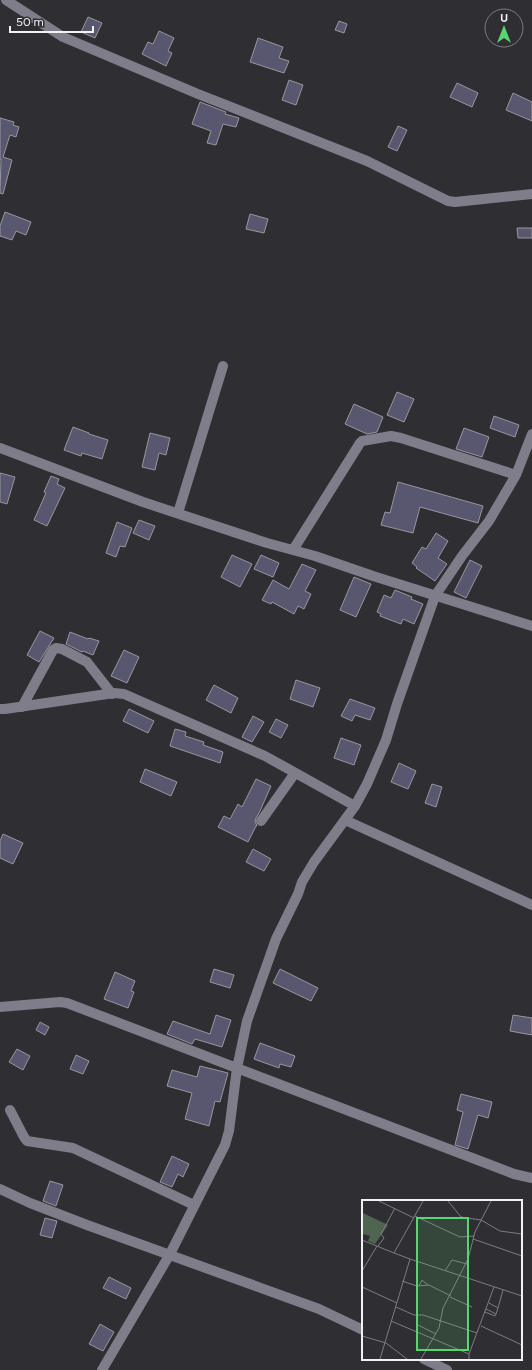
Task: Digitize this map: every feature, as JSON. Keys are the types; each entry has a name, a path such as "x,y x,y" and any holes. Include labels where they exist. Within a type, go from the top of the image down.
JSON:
{"street":[{"path":"6,0 64,37 198,94 367,161 448,201 455,202 532,194"},
{"path":"178,513 223,366"},
{"path":"102,1370 170,1254 230,1131 237,1068 247,1021 276,939 298,894 302,882 314,862 355,806 367,784 386,740 435,596 462,556 489,521 516,475 532,434"},
{"path":"293,550 362,442 391,436 401,438 516,475"},
{"path":"0,448 143,502 267,543 532,626"},
{"path":"22,706 53,650 56,648 62,649 87,662 112,694"},
{"path":"0,708 5,709 112,694 124,694 265,756 355,806"},
{"path":"261,821 295,773"},
{"path":"345,820 532,905"},
{"path":"0,1008 60,1002 67,1003 514,1174 532,1178"},
{"path":"10,1110 25,1140 73,1148 194,1205"},
{"path":"0,1189 30,1203 87,1225 319,1308 362,1330"},
{"path":"426,1360 447,1370"}],"building":[{"path":"88,17 102,23 95,38 81,32"},
{"path":"339,21 347,24 344,33 335,30"},
{"path":"159,31 174,38 168,51 172,53 166,66 142,54 148,42 153,44"},
{"path":"258,38 283,47 279,58 289,61 284,73 250,62"},
{"path":"289,80 303,85 296,105 282,100"},
{"path":"457,83 478,93 472,107 450,97"},
{"path":"513,93 532,102 532,121 506,110"},
{"path":"200,102 226,112 225,114 239,118 236,127 223,124 216,145 207,143 211,131 192,124"},
{"path":"0,118 14,122 13,125 19,127 16,137 10,135 3,157 12,160 3,194 0,193"},
{"path":"398,126 407,130 397,151 388,147"},
{"path":"5,212 31,222 26,235 16,231 12,240 0,236 0,226"},
{"path":"250,214 268,219 264,233 246,229"},
{"path":"517,228 532,228 532,238 518,238"},
{"path":"397,392 414,399 404,422 387,415"},
{"path":"354,404 383,417 377,432 367,434 345,424"},
{"path":"494,416 519,425 515,437 490,428"},
{"path":"73,427 108,440 102,459 82,453 81,456 64,450"},
{"path":"464,428 489,437 482,457 456,449"},
{"path":"150,433 170,438 166,455 159,453 155,470 142,467"},
{"path":"0,473 15,477 7,504 0,502"},
{"path":"51,476 59,479 57,484 65,488 47,526 34,520 46,493 44,492"},
{"path":"398,482 483,506 478,523 420,507 413,533 381,525 385,512 390,513"},
{"path":"139,520 155,526 149,540 133,533"},
{"path":"117,522 132,528 125,547 120,546 116,557 106,553"},
{"path":"436,533 448,541 438,558 447,564 435,581 416,568 417,567 412,563 422,547 426,549"},
{"path":"232,555 252,564 240,587 221,577"},
{"path":"261,555 279,563 273,577 254,569"},
{"path":"470,560 482,566 466,598 454,592"},
{"path":"302,564 316,570 305,591 311,594 304,609 298,606 294,614 272,602 271,604 262,600 273,580 289,589"},
{"path":"354,577 371,584 356,617 340,610"},
{"path":"395,590 412,597 411,599 423,604 414,624 403,619 401,624 380,616 381,614 377,612 384,595 391,598"},
{"path":"40,631 54,638 39,662 27,655"},
{"path":"70,632 88,639 99,641 93,655 83,651 82,652 66,644"},
{"path":"124,650 139,657 127,683 111,676"},
{"path":"296,680 320,688 313,707 290,699"},
{"path":"214,685 238,698 231,713 206,700"},
{"path":"350,699 375,708 370,720 355,715 352,721 341,716"},
{"path":"129,709 154,721 148,733 123,721"},
{"path":"253,716 264,722 252,742 242,737"},
{"path":"276,719 288,725 281,738 269,732"},
{"path":"175,729 186,732 185,736 204,742 203,745 223,752 220,763 170,746"},
{"path":"341,738 361,745 354,765 334,758"},
{"path":"399,763 416,771 408,789 391,782"},
{"path":"145,769 177,782 171,796 140,782"},
{"path":"256,779 271,786 256,818 255,821 257,826 248,842 218,827 224,816 230,819 238,804 242,807"},
{"path":"432,784 442,787 436,807 425,803"},
{"path":"3,834 23,843 13,864 0,858 0,841"},
{"path":"253,849 271,859 264,871 246,862"},
{"path":"214,969 234,975 230,988 210,982"},
{"path":"280,969 318,988 311,1001 273,983"},
{"path":"115,972 135,981 131,991 134,992 128,1008 104,999"},
{"path":"216,1015 231,1020 222,1047 195,1039 192,1044 167,1034 173,1021 210,1034"},
{"path":"513,1015 532,1018 532,1035 510,1031"},
{"path":"40,1022 49,1027 45,1035 36,1030"},
{"path":"260,1043 295,1056 291,1067 280,1064 279,1068 254,1059"},
{"path":"17,1049 30,1056 23,1070 9,1062"},
{"path":"76,1055 89,1061 83,1074 70,1069"},
{"path":"200,1066 228,1073 220,1102 215,1101 209,1126 185,1119 192,1093 167,1086 172,1070 197,1077"},
{"path":"461,1094 492,1102 488,1118 478,1115 468,1149 455,1145 463,1112 457,1110"},
{"path":"172,1156 189,1164 183,1177 178,1174 172,1187 160,1182"},
{"path":"50,1181 63,1185 56,1206 43,1201"},
{"path":"45,1218 57,1221 52,1238 40,1235"},
{"path":"109,1277 131,1288 126,1299 103,1288"},
{"path":"100,1324 114,1332 103,1351 89,1344"}]}
